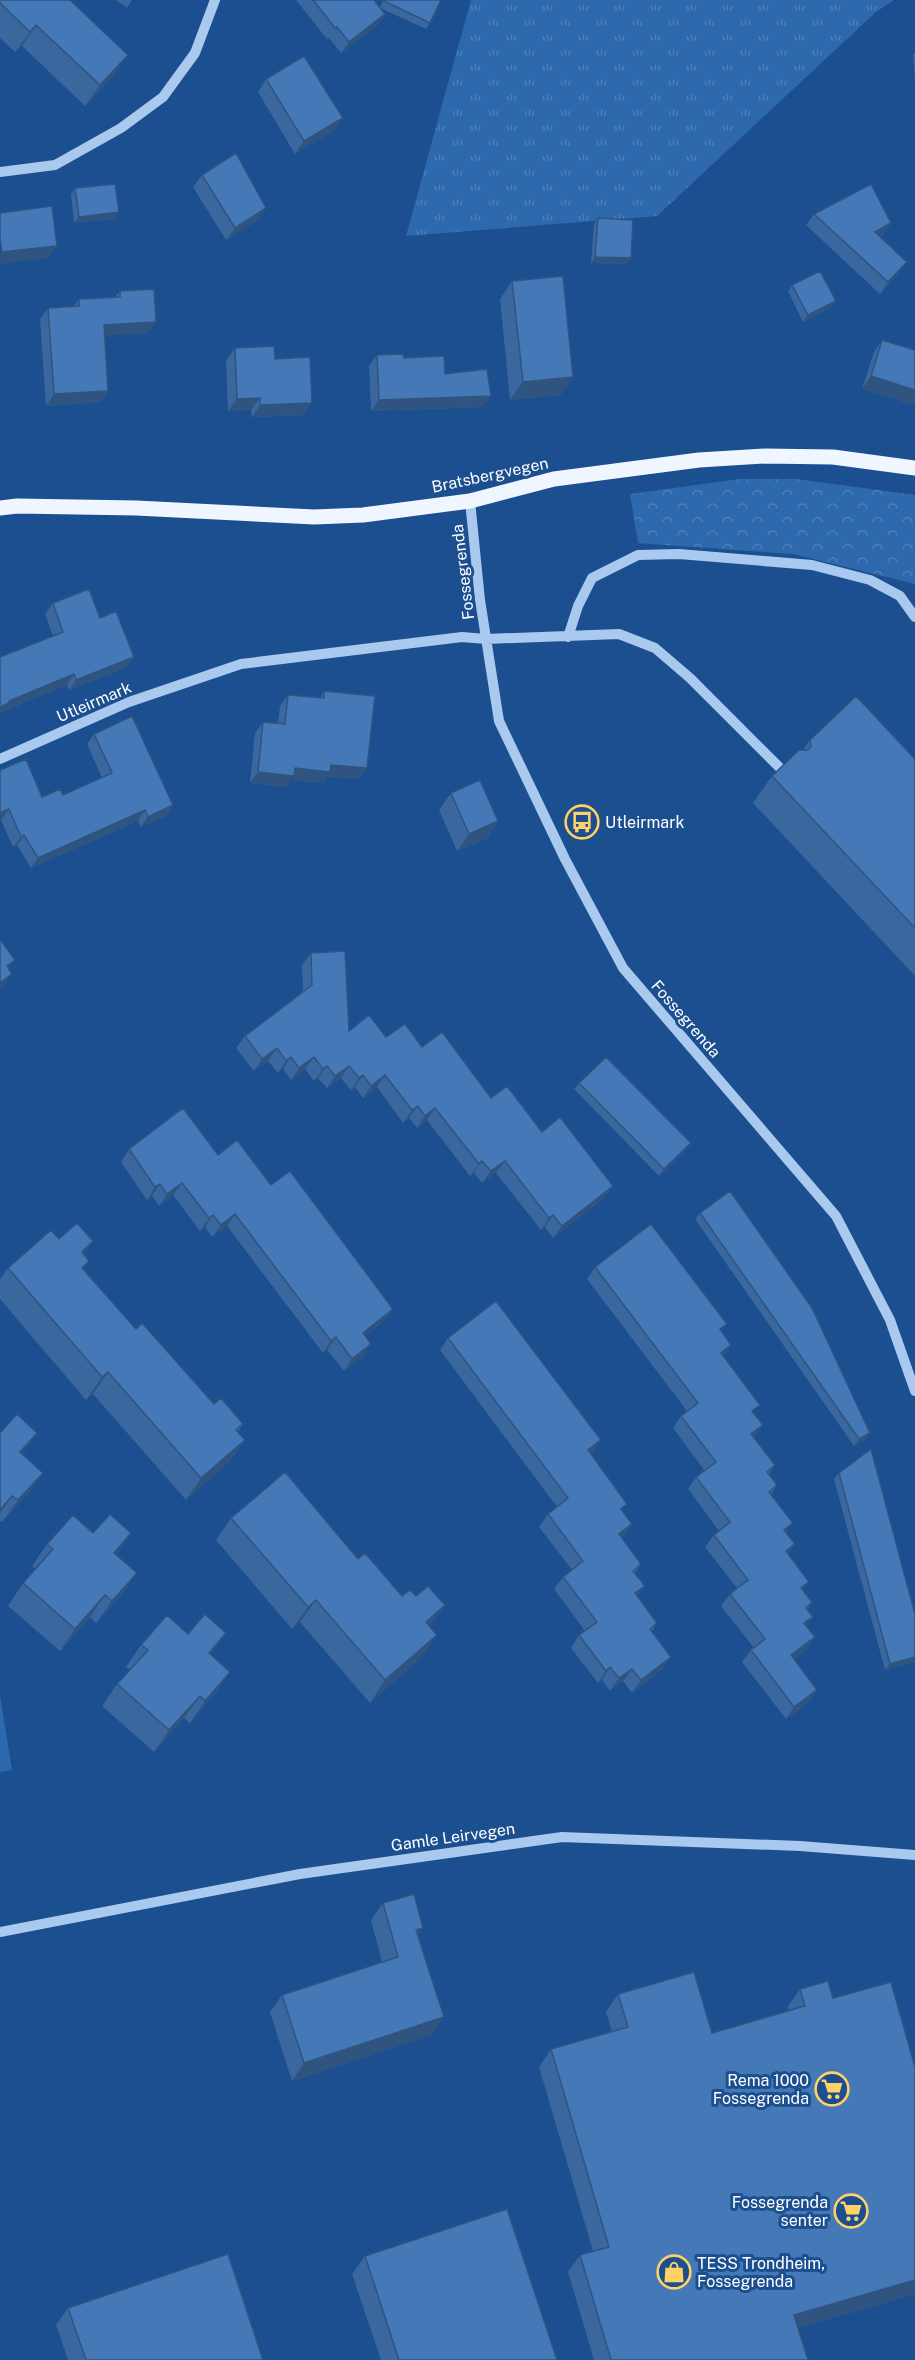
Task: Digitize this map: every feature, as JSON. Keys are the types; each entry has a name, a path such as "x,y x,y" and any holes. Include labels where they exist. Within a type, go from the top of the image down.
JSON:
{"main road":[{"name":"Bratsbergvegen","path":"0,508 18,506 136,508 314,517 363,515 470,501 554,479 699,460 765,456 833,457 915,468"}],"street":[{"path":"0,172 55,165 121,128 164,97 195,53 215,0"},
{"name":"Fossegrenda","path":"470,501 486,639 499,721 565,859 623,968 836,1216 890,1320 915,1390"},
{"path":"568,636 578,606 592,578 638,555 679,554 812,565 870,580 900,596 915,617"},
{"name":"Fossegrenda","path":"486,639 619,634 655,648 690,678 784,772"},
{"name":"Utleirmark","path":"0,759 129,702 241,664 462,637 486,639"},
{"name":"Gamle Leirvegen","path":"0,1932 300,1874 562,1837 800,1846 915,1855"}],"green space":[{"path":"471,0 894,0 876,12 657,216 406,236"},
{"path":"739,479 796,479 915,495 915,584 793,554 638,543 630,494"},
{"path":"0,1696 12,1770 0,1772"}],"building":[{"path":"0,0 70,0 128,55 100,85 36,25 30,32 0,3"},
{"path":"313,0 374,0 385,14 349,42"},
{"path":"384,0 441,0 430,23"},
{"path":"304,56 343,118 304,141 266,79"},
{"path":"236,153 266,208 235,228 202,175"},
{"path":"115,184 119,212 79,217 75,188"},
{"path":"871,184 891,223 875,232 907,262 888,282 814,214"},
{"path":"52,206 57,246 2,252 0,213"},
{"path":"598,218 633,220 631,258 595,257"},
{"path":"820,271 836,301 808,315 792,285"},
{"path":"563,276 573,377 523,382 512,281"},
{"path":"154,289 156,322 104,325 108,391 54,394 48,308 79,306 79,299 120,297 120,291"},
{"path":"882,340 915,350 915,390 871,376"},
{"path":"274,346 275,359 310,357 312,403 260,405 260,398 237,399 235,348"},
{"path":"403,354 404,358 444,356 445,374 487,369 491,396 379,400 377,355"},
{"path":"89,589 100,618 116,611 134,657 76,680 74,674 9,701 0,707 0,657 63,632 53,603"},
{"path":"324,691 375,696 367,768 331,765 330,772 295,768 294,776 258,772 263,722 285,724 288,695 324,698"},
{"path":"856,696 915,759 915,928 772,776 799,750 808,750 811,746 810,740"},
{"path":"132,716 173,805 148,817 145,810 38,858 24,835 21,837 9,809 0,813 0,770 26,759 42,797 60,789 63,795 112,773 94,734"},
{"path":"480,780 498,821 469,834 451,793"},
{"path":"0,939 15,960 7,966 12,974 0,983"},
{"path":"345,951 349,1031 369,1015 386,1037 405,1024 422,1047 442,1032 491,1098 507,1086 542,1132 560,1117 613,1186 562,1226 553,1215 549,1218 505,1161 491,1171 482,1161 479,1164 435,1108 425,1116 418,1106 412,1110 385,1075 371,1086 363,1075 359,1078 349,1066 335,1076 327,1066 323,1069 314,1057 299,1068 291,1057 286,1061 277,1048 262,1059 245,1036 312,985 311,953"},
{"path":"606,1057 691,1143 664,1169 579,1083"},
{"path":"183,1108 218,1155 237,1140 271,1185 290,1171 393,1309 363,1333 371,1344 352,1359 336,1337 331,1341 235,1214 221,1225 213,1215 209,1218 182,1183 167,1194 160,1184 155,1187 129,1149"},
{"path":"730,1191 812,1308 870,1433 859,1439 700,1213"},
{"path":"77,1223 93,1241 82,1252 89,1261 82,1268 136,1329 142,1323 214,1404 221,1398 243,1424 236,1430 245,1440 201,1478 108,1372 102,1377 8,1268 51,1230 59,1239"},
{"path":"651,1224 727,1324 720,1329 731,1345 721,1353 760,1405 752,1411 763,1425 751,1434 775,1465 767,1472 777,1485 769,1492 793,1523 784,1530 795,1544 786,1551 809,1582 801,1588 812,1602 806,1608 813,1617 804,1623 815,1637 791,1655 817,1690 794,1707 751,1650 765,1639 730,1594 748,1580 714,1535 730,1522 696,1477 716,1462 681,1416 698,1403 595,1267"},
{"path":"496,1301 601,1440 588,1450 627,1504 621,1509 632,1524 619,1534 641,1564 633,1571 645,1586 635,1593 657,1623 650,1629 671,1657 641,1680 632,1669 619,1678 610,1667 606,1671 579,1635 597,1622 563,1577 583,1561 548,1514 568,1498 448,1338"},
{"path":"17,1414 37,1433 20,1452 43,1473 18,1500 12,1496 0,1510 0,1433"},
{"path":"871,1449 915,1614 915,1657 890,1664 839,1473"},
{"path":"285,1472 358,1559 365,1553 402,1596 410,1590 416,1596 428,1586 445,1605 426,1622 437,1635 385,1680 316,1600 308,1607 231,1518"},
{"path":"110,1514 131,1533 114,1553 137,1573 112,1601 105,1595 75,1629 23,1583 53,1549 47,1544 73,1515 93,1533"},
{"path":"205,1614 226,1633 209,1653 230,1672 205,1701 200,1696 169,1730 117,1684 148,1650 141,1645 167,1615 188,1634"},
{"path":"414,1894 423,1928 416,1930 444,2017 304,2063 282,1995 398,1957 383,1903"},
{"path":"694,1972 712,2033 805,2006 800,1989 828,1981 833,1998 891,1982 915,2067 915,2280 794,2315 808,2360 611,2360 580,2255 609,2247 551,2049 628,2027 618,1994"},
{"path":"507,2209 557,2360 399,2360 365,2256"},
{"path":"228,2254 263,2360 86,2360 68,2308"}],"place":[{"name":"Utleirmark","path":"582,822"},
{"name":"Rema 1000 Fossegrenda","path":"832,2089"},
{"name":"Fossegrenda senter","path":"851,2211"},
{"name":"TESS Trondheim, Fossegrenda","path":"674,2272"}]}
